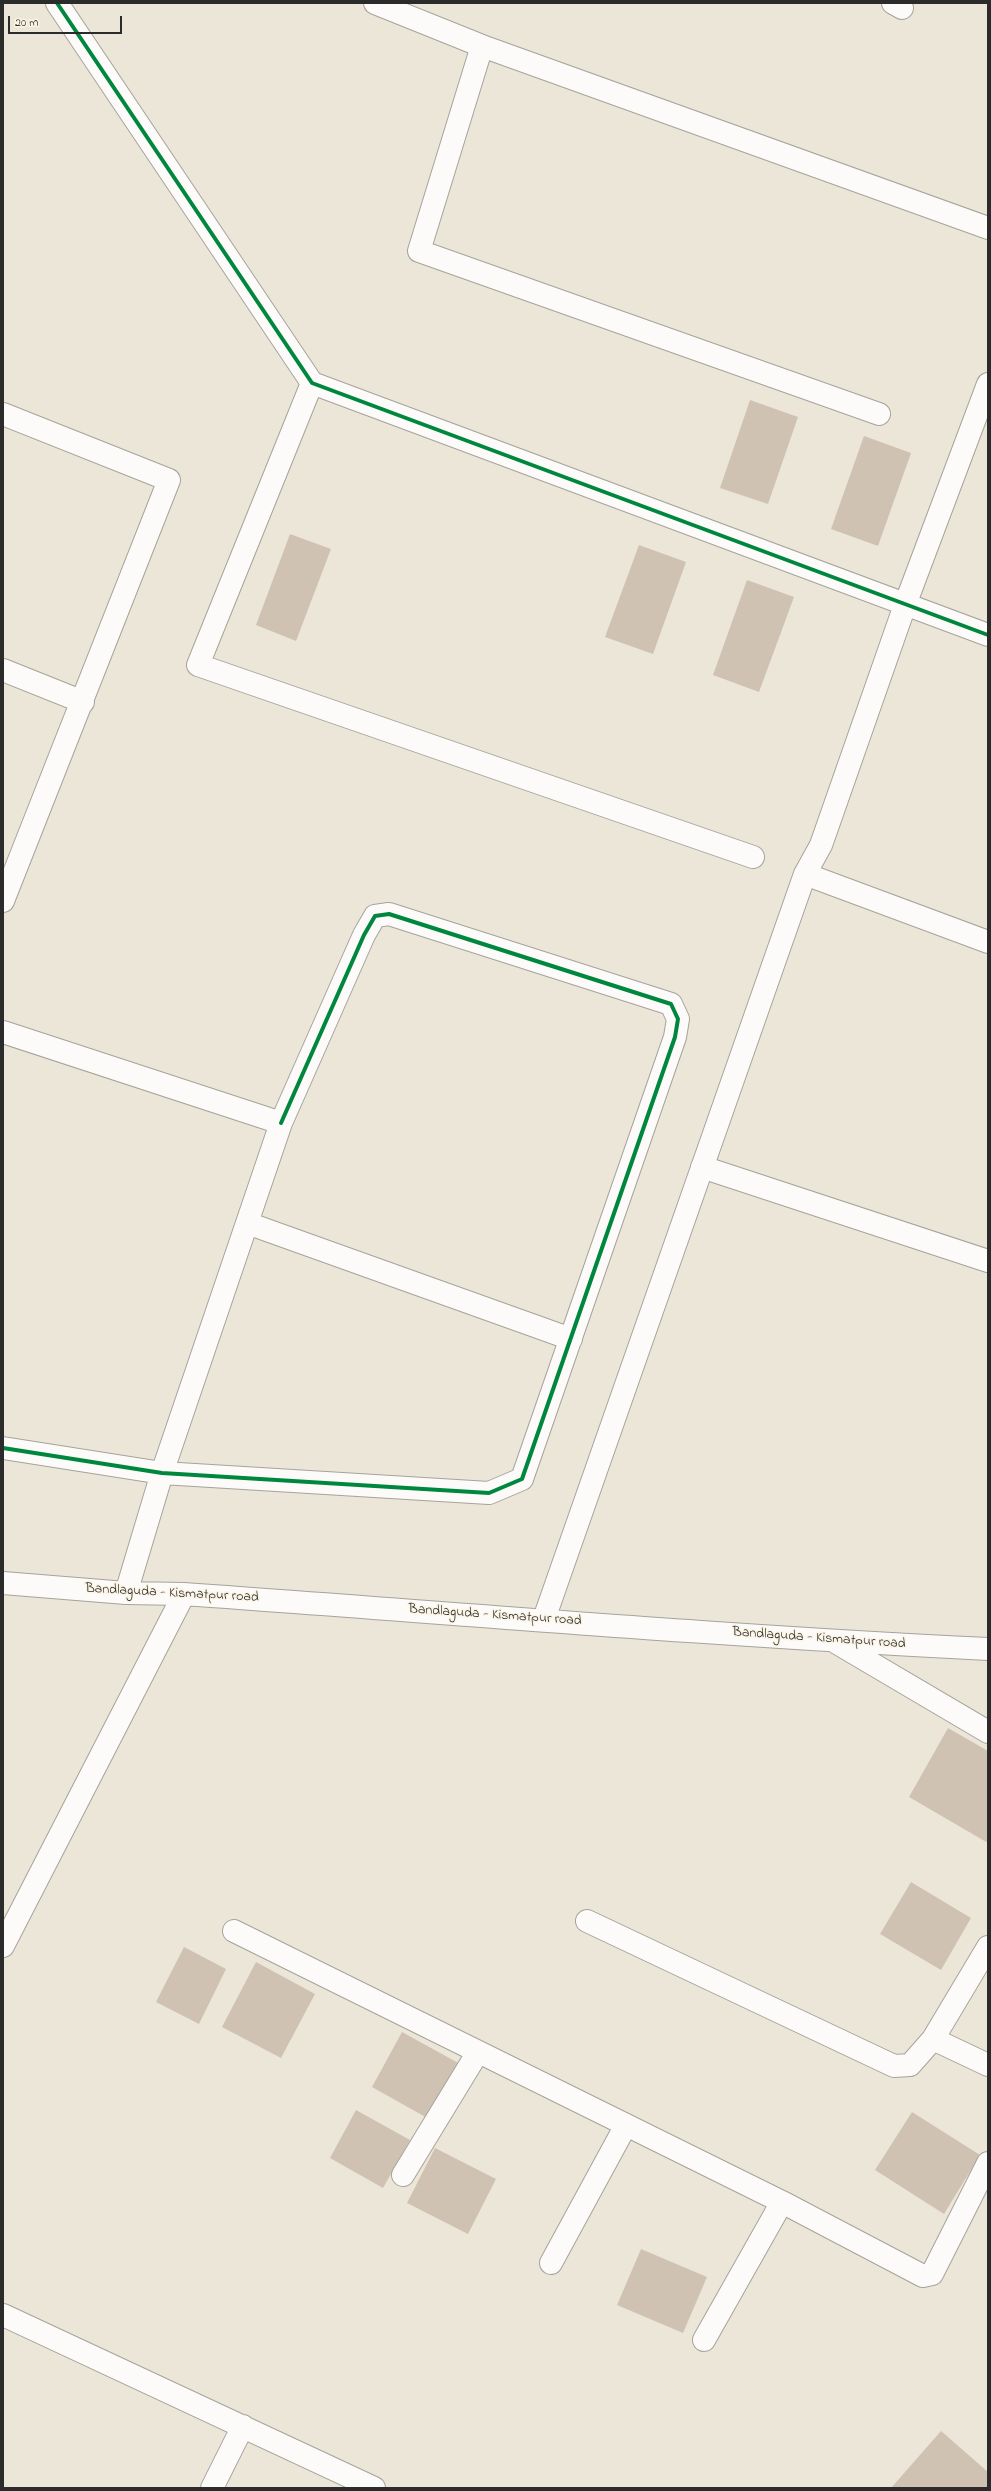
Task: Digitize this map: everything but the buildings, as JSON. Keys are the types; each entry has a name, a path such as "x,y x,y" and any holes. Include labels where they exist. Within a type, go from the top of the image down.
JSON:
{"street":[{"path":"57,3 312,383 988,635"},
{"path":"375,3 482,46 988,228"},
{"path":"482,46 419,250 879,414"},
{"path":"312,383 198,665 753,857"},
{"path":"544,1619 805,874 821,845 905,605 988,384"},
{"path":"3,414 169,480 83,702 3,901"},
{"path":"3,670 83,702"},
{"path":"805,874 988,942"},
{"path":"3,1448 162,1473 489,1492 522,1479 676,1037 678,1019 671,1004 389,914 375,916 364,935 281,1123 162,1473 126,1593"},
{"path":"3,1032 281,1123"},
{"path":"702,1167 988,1261"},
{"path":"247,1223 571,1339"},
{"name":"Bandlaguda - Kismatpur road","path":"3,1582 126,1593 184,1594 834,1641 988,1649"},
{"path":"3,1946 184,1594"},
{"path":"834,1641 988,1732"},
{"path":"587,1921 894,2066 910,2065 934,2039 988,1947"},
{"path":"234,1931 782,2202 923,2276 928,2277 932,2274 988,2163"},
{"path":"934,2039 988,2066"},
{"path":"403,2175 478,2052"},
{"path":"550,2263 626,2125"},
{"path":"704,2340 782,2202"},
{"path":"3,2315 374,2488"},
{"path":"212,2488 243,2426"}],"cycle path":[{"path":"57,3 312,383 988,635"},
{"path":"3,1448 162,1473 489,1493 522,1479 675,1037 678,1019 671,1004 389,914 375,916 364,935 281,1123"}]}
